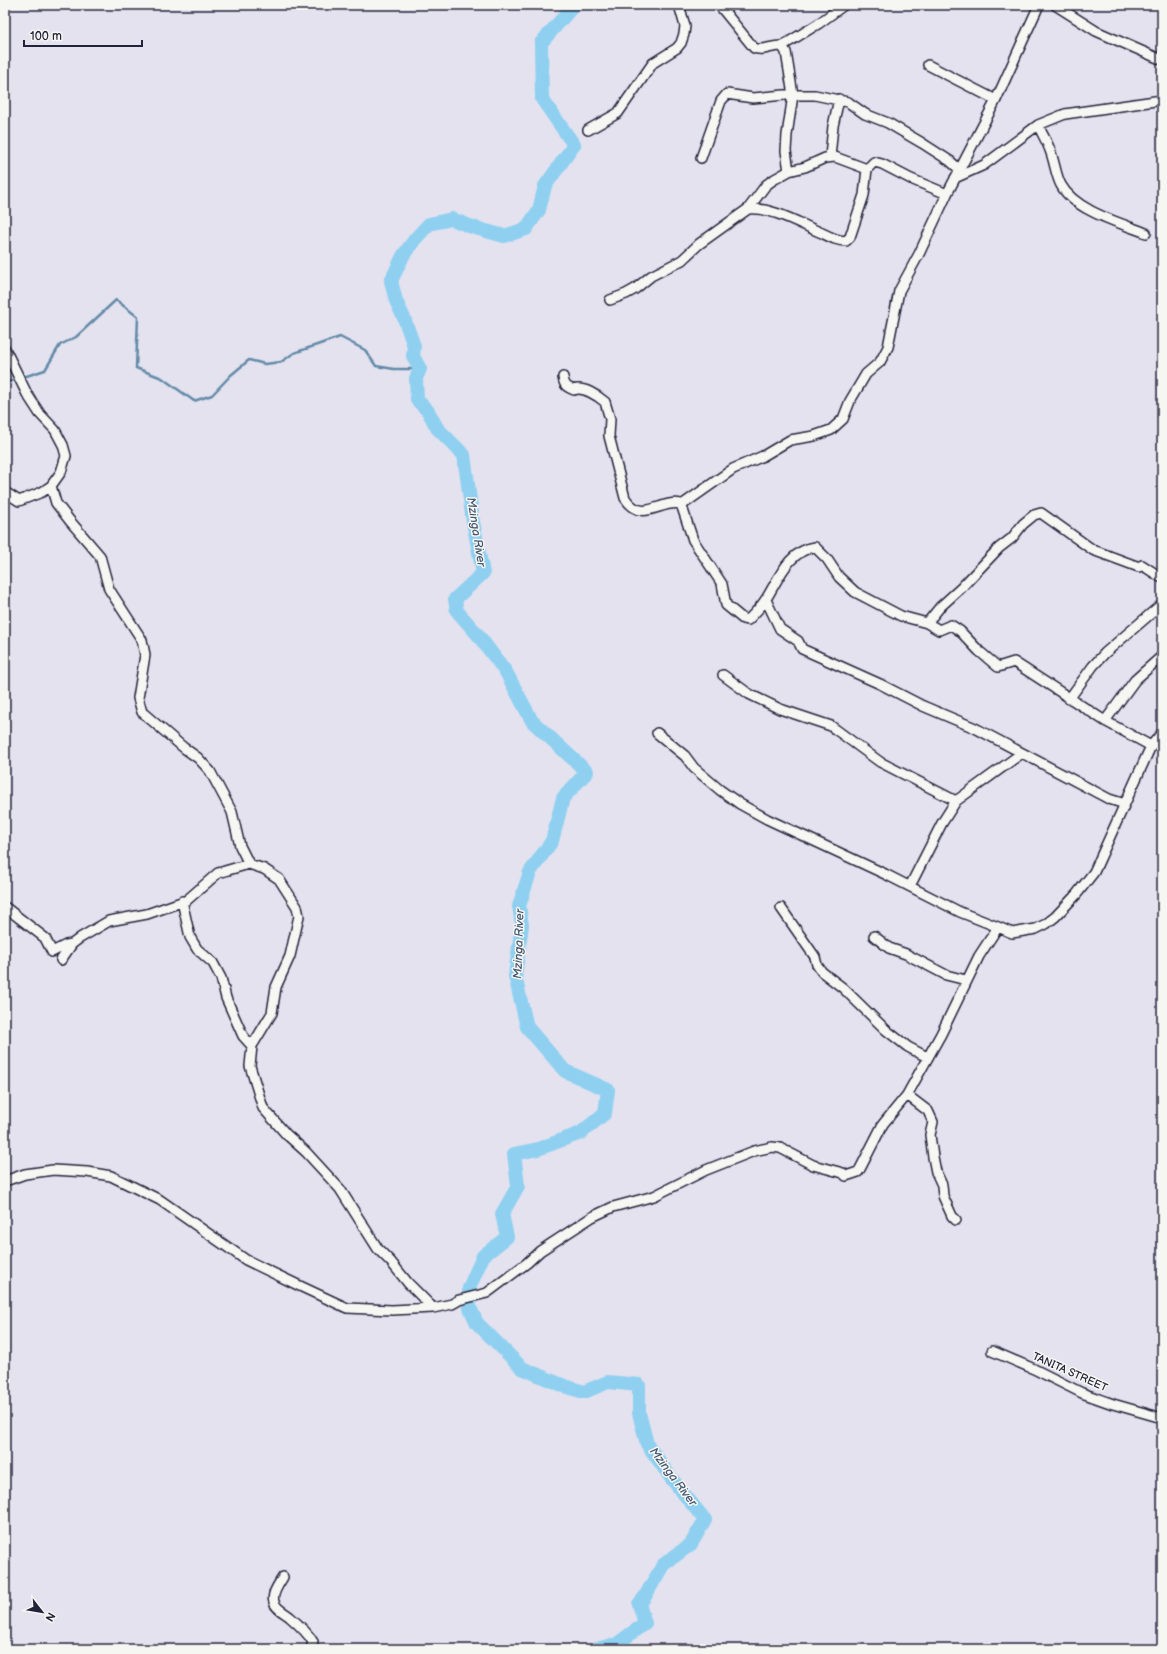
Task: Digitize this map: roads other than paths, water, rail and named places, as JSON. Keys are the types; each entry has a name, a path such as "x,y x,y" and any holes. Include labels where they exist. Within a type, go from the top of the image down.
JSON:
{"street":[{"path":"588,130 618,113 653,63 677,48 681,43 685,26 679,5"},
{"path":"719,5 754,48 758,50 774,46 782,46 818,24 844,5"},
{"path":"563,377 564,384 569,388 592,393 605,402 610,419 609,436 625,498 629,505 639,510 648,510 680,503 682,505 733,469 763,456 790,440 814,436 831,430 843,419 850,402 866,374 880,362 888,347 899,291 996,100 1039,5"},
{"path":"1054,5 1096,31 1162,60"},
{"path":"782,46 789,61 793,95 786,151 789,171"},
{"path":"928,65 996,100"},
{"path":"701,158 724,95 730,94 753,98 815,95 848,102 866,114 899,128 944,157 958,174"},
{"path":"830,157 833,126 839,99"},
{"path":"958,174 984,165 1038,125 1065,114 1162,100"},
{"path":"1038,125 1051,153 1060,184 1069,196 1098,214 1146,233"},
{"path":"610,300 626,294 651,276 682,260 699,244 748,209 766,185 789,171 830,157 839,158 867,169"},
{"path":"748,209 757,209 780,215 835,239 846,240 850,237 863,201 867,169 874,162 878,162 947,194"},
{"path":"5,349 23,385 40,414 56,430 66,456 61,472 51,486 42,492 18,501 5,492"},
{"path":"51,486 56,503 100,556 109,589 142,640 144,660 138,698 142,712 198,758 210,771 232,812 240,846 249,864"},
{"path":"682,505 693,540 722,584 725,602 728,607 746,621 766,600 782,572 793,558 805,549 815,547 827,559 839,577 855,592 901,616 927,623 938,630 951,625 960,631 979,651 998,667 1014,662 1069,699 1151,746"},
{"path":"927,623 940,607 961,588 999,548 1012,538 1023,524 1034,515 1041,513 1093,550 1139,567 1142,565 1162,578"},
{"path":"766,600 780,629 798,641 802,649 880,684 923,706 974,728 1109,799 1125,804"},
{"path":"1069,699 1093,666 1105,653 1162,604"},
{"path":"1105,721 1135,680 1162,656"},
{"path":"723,675 749,694 780,709 831,726 880,762 956,801"},
{"path":"657,733 685,756 694,768 720,790 740,804 767,819 819,842 830,849 910,886 960,912 1012,933 1036,929 1055,917 1076,895 1094,872 1151,746 1162,733"},
{"path":"910,886 942,823 956,801 1022,753"},
{"path":"61,960 72,944 109,921 147,914 187,900 218,873 230,871 249,864 264,869 279,879 297,907 299,916 290,956 276,987 272,1012 252,1046 250,1066 263,1108 286,1134 306,1152 340,1189 378,1249 391,1262 405,1280 433,1308"},
{"path":"182,901 190,937 197,949 213,963 221,978 226,998 243,1036 252,1046"},
{"path":"5,906 45,938 52,952 66,945 72,944"},
{"path":"781,908 815,957 817,965 822,972 843,988 886,1030 908,1047 927,1057"},
{"path":"5,1181 25,1174 53,1170 87,1172 112,1176 160,1200 246,1260 347,1308 392,1310 433,1308 452,1304 459,1300 480,1296 487,1292 517,1271 540,1251 592,1217 613,1207 654,1196 706,1170 754,1151 772,1147 780,1148 813,1165 843,1173 846,1176 858,1172 871,1149 882,1124 907,1095 927,1057 942,1034 966,980 979,956 998,927"},
{"path":"874,936 889,948 906,954 946,975 966,980"},
{"path":"907,1095 928,1111 934,1122 930,1135 936,1172 942,1185 942,1196 952,1216 956,1220"},
{"name":"TANITA STREET","path":"992,1351 1034,1369 1082,1393 1113,1404 1162,1418"},
{"path":"283,1577 275,1590 274,1601 276,1606 291,1618 311,1638 313,1642 311,1649"}],"waterway":[{"name":"Mzinga River","path":"574,5 541,43 542,99 574,145 545,186 539,210 526,229 504,236 472,227 452,219 429,224 415,239 403,256 391,281 396,301 414,346 413,356 420,369 416,378 417,400 428,411 437,428 464,455 473,522 483,573 455,599 457,611 478,635 506,672 532,721 587,772 563,798 552,841 530,872 519,906 522,925 515,976 527,1027 565,1071 608,1090 605,1113 581,1133 538,1149 514,1154 518,1186 502,1214 507,1237 483,1256 469,1288 470,1308 477,1323 522,1368 564,1386 584,1392 608,1382 639,1385 639,1413 647,1444 671,1478 705,1520 691,1544 663,1565 639,1604 645,1623 617,1644 596,1649"},
{"path":"5,383 45,370 60,345 76,337 116,300 138,317 136,368 162,378 194,401 212,395 231,375 249,360 265,364 281,362 294,353 340,337 365,350 376,366 394,369 420,369"}]}
